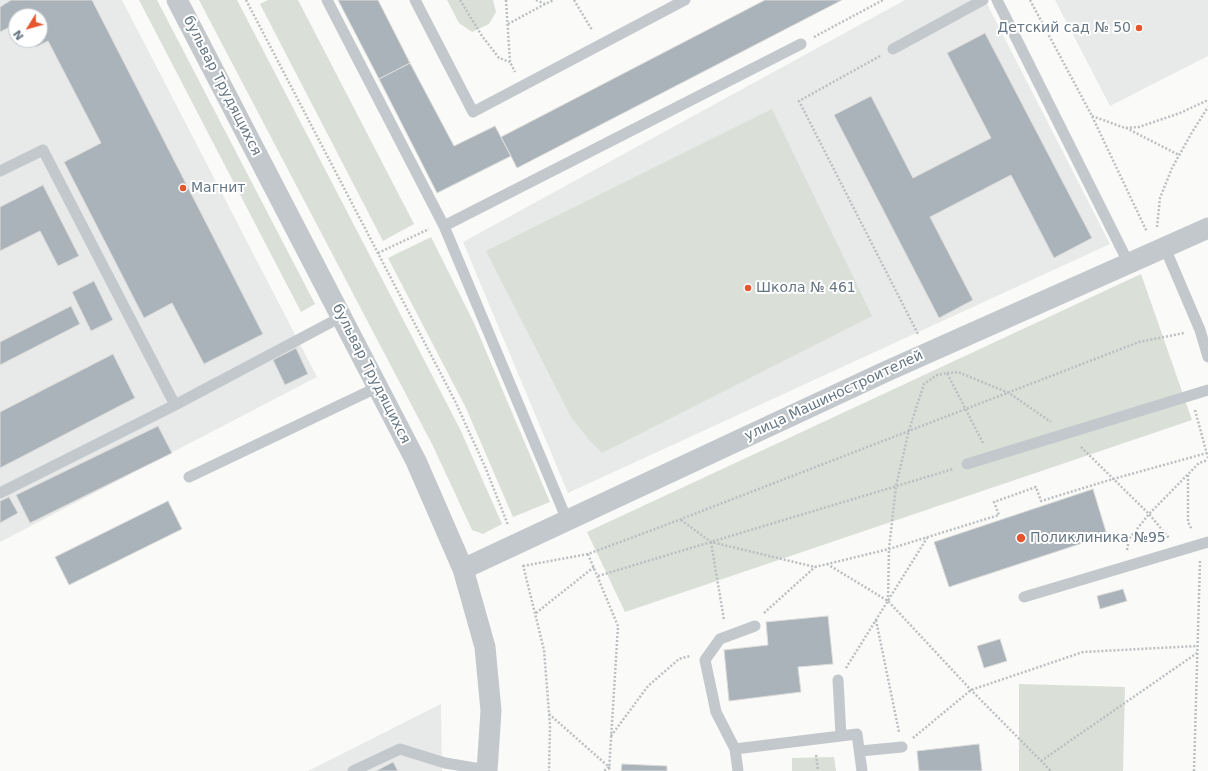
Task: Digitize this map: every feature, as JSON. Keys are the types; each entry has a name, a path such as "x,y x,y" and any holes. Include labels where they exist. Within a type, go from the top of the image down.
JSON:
{"street":[{"name":"бульвар Трудящихся","path":"177,0 416,461 463,569 485,647 492,711 487,770"},
{"name":"улица Машиностроителей","path":"463,569 887,371 1208,228"}],"lane":[{"path":"327,0 443,224 567,520"},
{"path":"415,0 473,112 685,0"},
{"path":"893,49 983,0"},
{"path":"997,0 1129,264"},
{"path":"443,224 801,44"},
{"path":"0,171 43,150 175,404"},
{"path":"1165,248 1200,330 1208,357"},
{"path":"0,493 342,317"},
{"path":"189,477 378,387"},
{"path":"967,464 1208,390"},
{"path":"1024,597 1204,543"},
{"path":"738,771 735,749 716,712 705,660 720,639 755,626"},
{"path":"838,680 841,736"},
{"path":"735,749 857,734 862,771"},
{"path":"860,751 902,747"},
{"path":"353,771 400,749 445,763 487,770"}],"path":[{"path":"248,0 454,401 486,470 510,531"},
{"path":"460,0 482,36 500,58 510,62"},
{"path":"506,0 510,62 523,85"},
{"path":"536,0 545,4"},
{"path":"508,24 554,0"},
{"path":"574,0 600,45"},
{"path":"801,44 883,0"},
{"path":"1030,0 1092,116 1147,233"},
{"path":"893,49 798,101 920,338"},
{"path":"1125,128 1139,127 1180,114 1208,100"},
{"path":"1165,248 1157,228 1160,198 1172,168 1208,107"},
{"path":"1092,116 1125,128 1179,155"},
{"path":"378,253 443,224"},
{"path":"523,566 588,554 681,520 909,430 1139,342 1200,330"},
{"path":"888,601 889,549 896,486 909,430 924,384 937,375 947,373 990,457"},
{"path":"1128,566 1127,552 1129,540 1149,514 1199,463 1208,459 1191,396"},
{"path":"681,520 711,542 815,566 889,549 999,515 994,502 1036,487 1041,501 1207,453"},
{"path":"598,576 967,464"},
{"path":"1188,475 1188,522 1204,543 1197,646 1194,771"},
{"path":"838,680 927,537"},
{"path":"711,542 727,636"},
{"path":"588,554 618,626 608,771"},
{"path":"522,562 536,613 544,650 550,726 549,771"},
{"path":"827,564 888,601 971,690 1051,771"},
{"path":"755,626 766,611 815,566"},
{"path":"536,613 594,567"},
{"path":"876,620 902,747 971,690 1084,652 1197,646"},
{"path":"610,736 648,686 679,659 712,650"},
{"path":"1041,761 1197,652"},
{"path":"549,713 609,767"},
{"path":"604,771 609,767"}],"shaded area":[{"path":"0,0 122,0 317,377 0,542"},
{"path":"139,0 157,0 315,304 301,312"},
{"path":"199,0 237,0 460,429 502,524 483,534 472,530 433,446"},
{"path":"268,0 298,0 414,224 383,241 260,4"},
{"path":"447,0 493,0 496,12 489,24 472,32 459,23"},
{"name":"Школа № 461","path":"905,0 985,0 1110,244 568,493 463,242"},
{"name":"Детский сад № 50","path":"1055,0 1208,0 1208,56 1110,106"},
{"path":"772,109 872,316 602,453 590,441 571,417 486,251"},
{"path":"431,237 474,323 550,502 513,517 466,408 388,258"},
{"path":"1141,274 1192,420 625,612 587,532"},
{"path":"1019,684 1125,687 1123,771 1019,771"},
{"path":"441,704 442,771 308,771"},
{"path":"834,757 836,771 792,771 792,758"}],"building":[{"path":"11,0 92,0 263,334 204,364 172,303 144,318 64,162 101,143 48,41 48,8 8,8 8,28 0,32 0,7"},
{"path":"338,0 378,0 410,63 379,79"},
{"path":"765,0 842,0 517,168 501,137"},
{"path":"985,33 1092,238 1054,258 1011,175 930,217 973,300 939,318 834,115 871,96 913,178 991,138 947,53"},
{"path":"410,63 454,146 495,126 511,156 437,193 379,79"},
{"path":"43,185 79,256 58,266 40,231 0,251 0,207"},
{"path":"94,281 113,320 91,331 72,292"},
{"path":"71,306 80,324 0,365 0,342"},
{"path":"296,348 308,374 285,385 273,360"},
{"path":"113,354 135,398 0,468 0,412"},
{"path":"158,426 172,453 30,523 16,495"},
{"name":"Поликлиника №95","path":"1093,489 1107,535 949,587 934,542"},
{"path":"9,497 18,513 0,523 0,501"},
{"path":"168,501 182,529 69,585 55,557"},
{"path":"1123,589 1127,601 1100,609 1097,596"},
{"path":"828,616 833,664 798,667 801,692 729,701 724,650 768,645 766,622"},
{"path":"1000,639 1007,661 984,668 977,646"},
{"path":"979,744 982,771 919,771 917,751"},
{"path":"393,762 398,771 376,771"},
{"path":"622,764 667,766 667,771 621,771"}],"place":[{"name":"Детский сад № 50","path":"1139,28"},
{"name":"Магнит","path":"183,188"},
{"name":"Школа № 461","path":"748,288"},
{"name":"Поликлиника №95","path":"1021,538"}]}
